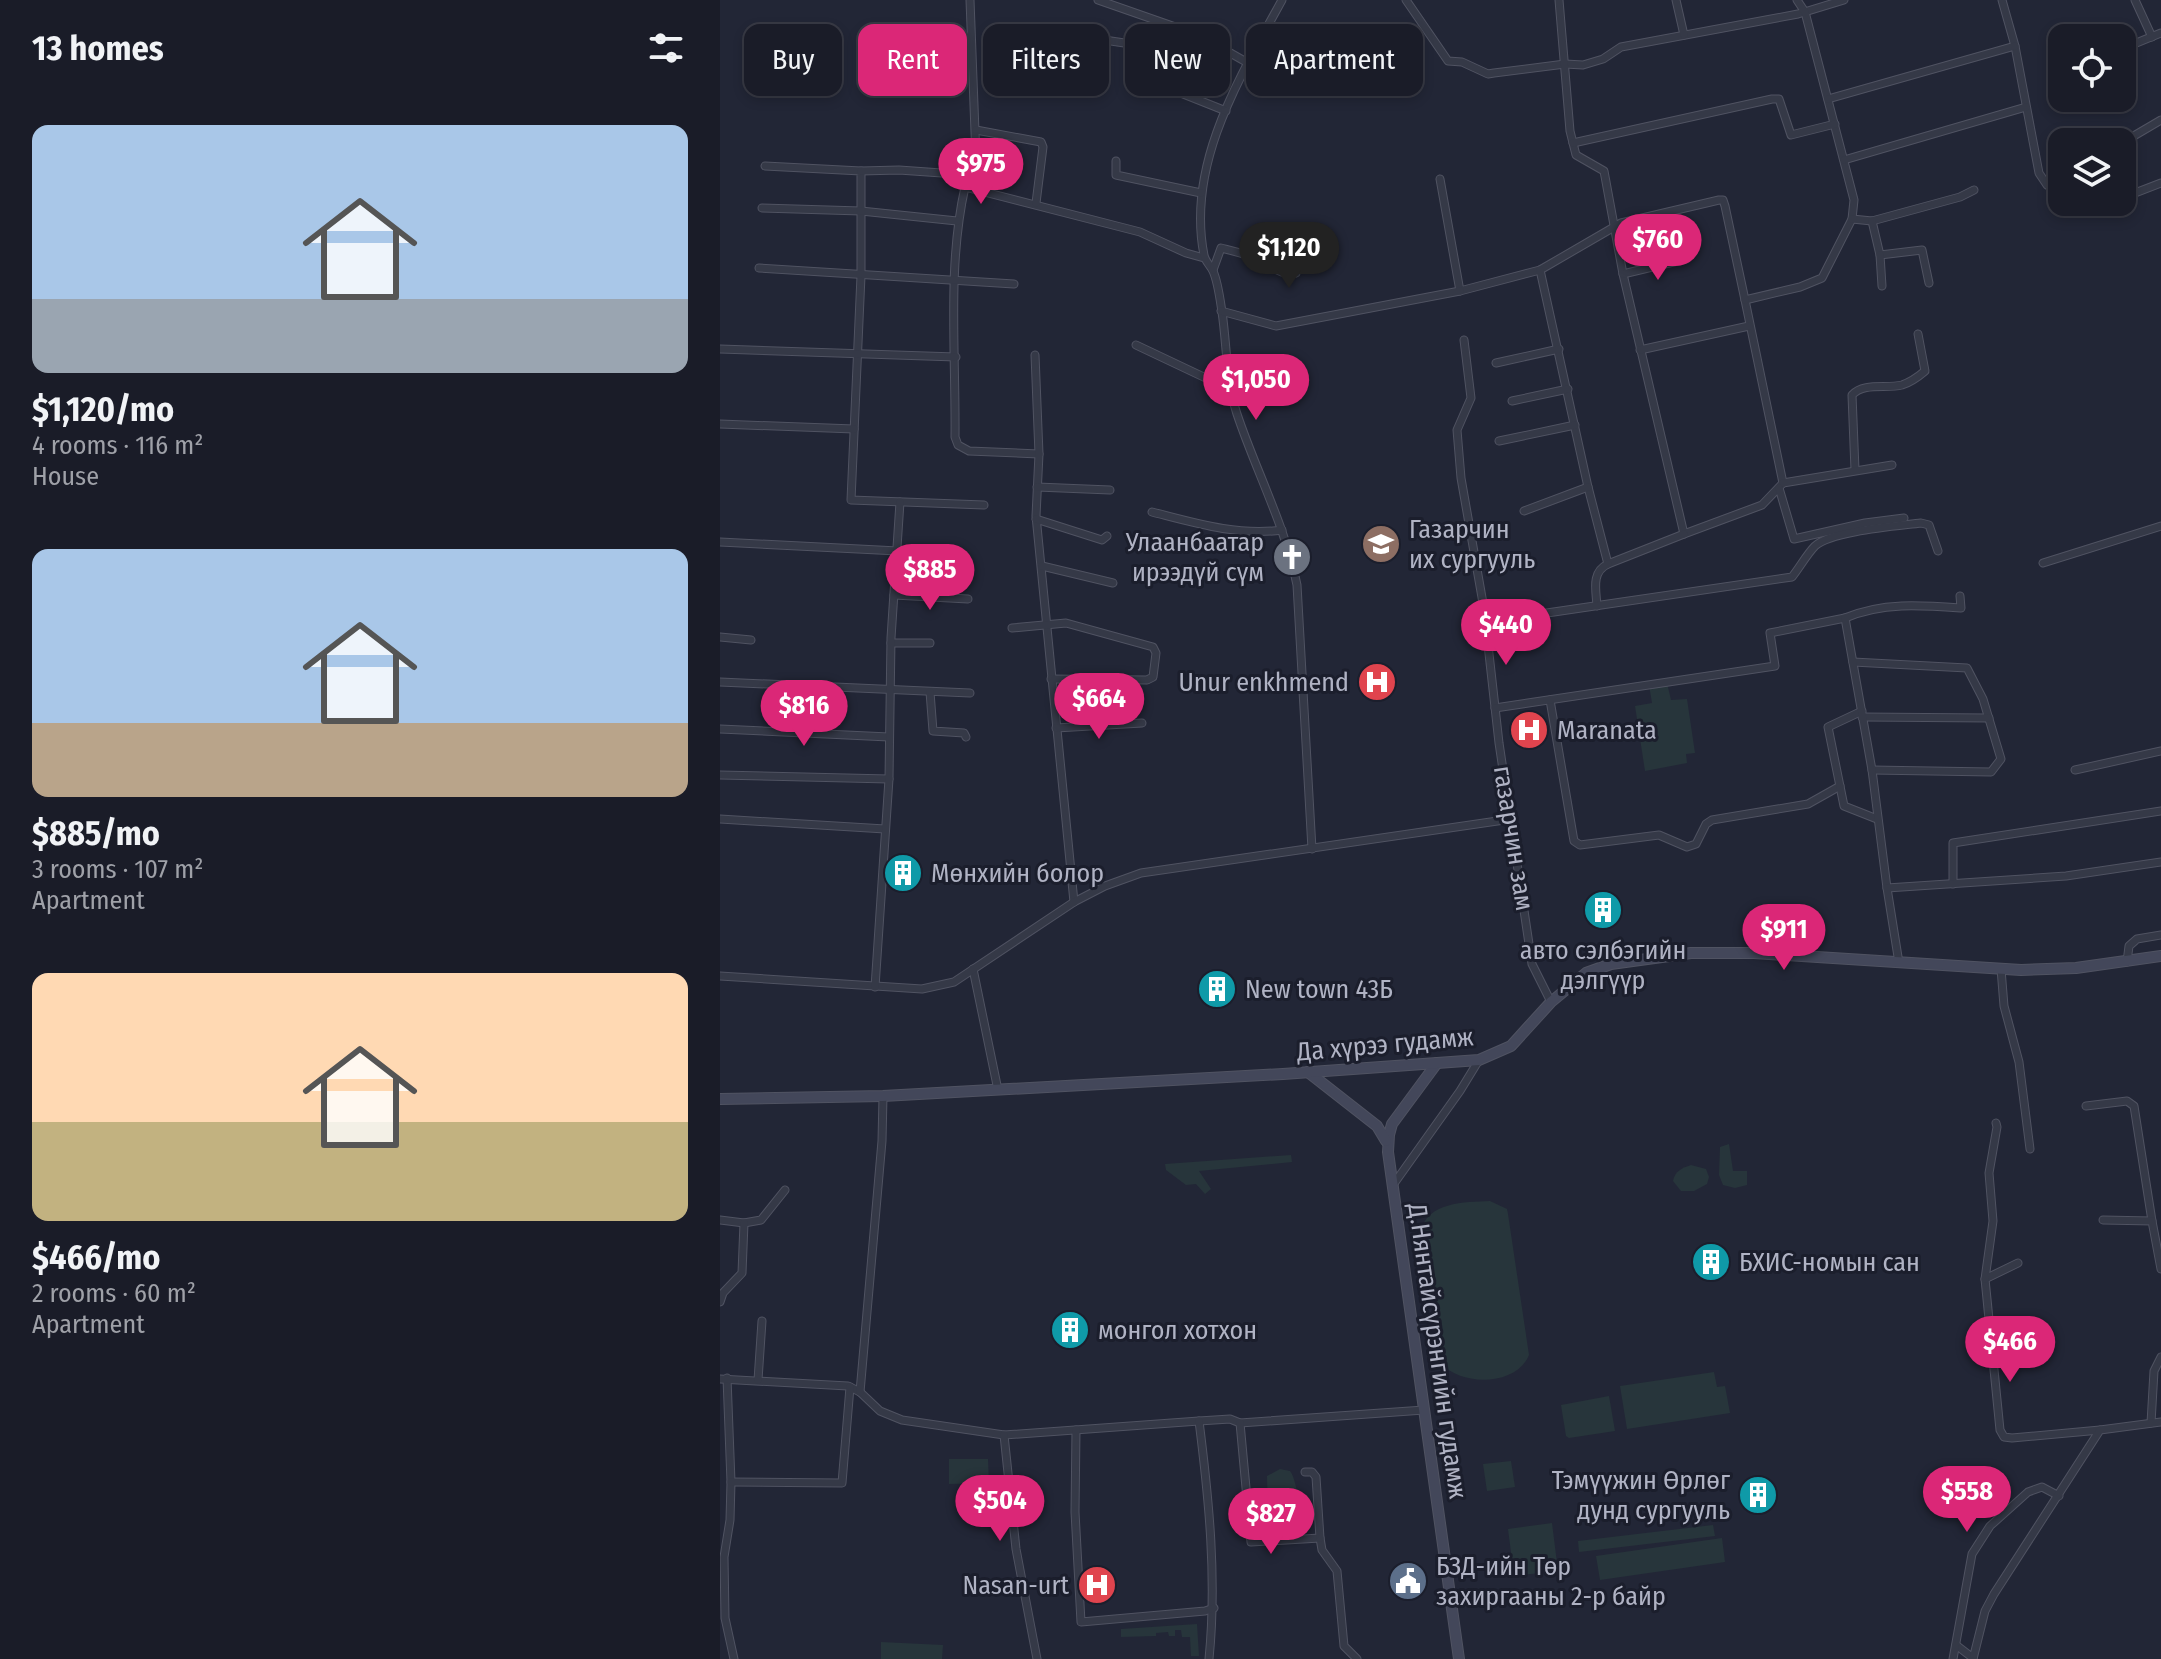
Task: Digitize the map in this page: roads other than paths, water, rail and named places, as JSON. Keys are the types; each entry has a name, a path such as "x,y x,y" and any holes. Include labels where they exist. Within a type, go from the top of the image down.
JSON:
{"main road":[{"name":"Да хүрээ гудамж","path":"720,1099 883,1096 1479,1060 1511,1046 1579,977 1592,970 1648,958 1734,952 2001,969 2058,969 2161,956"},
{"name":"Д.Нянтайсүрэнгийн гудамж","path":"1437,1063 1392,1124 1388,1152 1459,1659"},
{"path":"1308,1072 1377,1126 1385,1138 1388,1152"}],"street":[{"path":"970,0 976,158 957,221 955,437 958,445 969,451 1039,454"},
{"path":"1098,0 1124,4 1166,24"},
{"path":"1269,24 1282,0"},
{"path":"1406,0 1448,61 1462,62 1488,74 1565,64 1583,65 1603,59 1621,47 1805,12 1844,0"},
{"path":"1559,0 1573,143 1576,155 1604,171 1623,274 1684,534"},
{"path":"1676,0 1684,35"},
{"path":"1745,300 1800,287 1822,278 1852,219 1854,200 1835,124 1805,12 1797,0"},
{"path":"2002,0 2015,46 2039,173 2048,186"},
{"path":"2135,0 2152,37"},
{"path":"2136,43 2161,33"},
{"path":"1828,99 2015,46"},
{"path":"1246,67 1212,143 1199,202 1204,258 1213,270 1221,311 1229,389 1282,530 1297,585 1312,849"},
{"path":"1188,96 1226,111"},
{"path":"1573,143 1772,99 1779,99 1782,104 1791,135 1835,124"},
{"path":"1844,160 2026,107"},
{"path":"2136,135 2161,120"},
{"path":"976,130 1041,142 1043,147 1036,203"},
{"path":"1116,161 1116,175 1201,193"},
{"path":"765,166 970,175"},
{"path":"861,171 861,276 851,500 984,505"},
{"path":"1440,179 1460,291"},
{"path":"2136,193 2161,183"},
{"path":"965,187 1140,232 1204,258"},
{"path":"1852,219 1872,221 1960,197 1974,190"},
{"path":"1221,311 1276,326 1460,291 1540,270 1613,226 1672,209 1723,200 1794,539 1865,523 1904,518"},
{"path":"762,208 861,211 957,221"},
{"path":"1872,221 1880,255 1882,286"},
{"path":"1213,270 1221,248 1258,259 1276,271 1289,275 1296,273 1296,232"},
{"path":"1880,255 1922,250 1929,283"},
{"path":"1623,274 1686,259"},
{"path":"759,268 1014,284"},
{"path":"1540,270 1608,564"},
{"path":"1640,350 1749,326"},
{"path":"1855,470 1852,395 1865,388 1906,384 1925,371 1918,334"},
{"name":"газарчин зам","path":"1464,340 1471,398 1457,430 1461,478 1486,622 1495,708 1532,964 1551,1002"},
{"path":"1136,345 1229,389"},
{"path":"720,349 956,357"},
{"path":"1496,363 1559,349"},
{"path":"1035,355 1039,454 1036,519 1074,902"},
{"path":"1512,401 1568,389"},
{"path":"720,424 854,429"},
{"path":"1499,441 1575,425"},
{"path":"1597,606 1597,574 1601,567 1762,505 1781,485 1892,465"},
{"path":"1037,487 1110,490"},
{"path":"1524,511 1588,487"},
{"path":"875,987 889,779 891,643 900,502"},
{"path":"1152,512 1220,529 1257,533 1282,530"},
{"path":"1036,519 1090,538 1102,540 1107,536"},
{"path":"1486,622 1792,577 1814,547 1823,541 1864,531 1921,523 1929,525 1938,551"},
{"path":"2043,563 2161,526"},
{"path":"720,542 898,551"},
{"path":"1042,566 1113,583"},
{"path":"894,595 968,599"},
{"path":"1495,708 1775,666 1770,633 1845,618 1865,609 1912,605 1961,608 1960,596"},
{"path":"1845,618 1872,770 1899,963"},
{"path":"1012,628 1066,623 1153,647 1156,653 1153,677 1147,680 1051,679"},
{"path":"720,637 751,640"},
{"path":"891,643 930,643"},
{"path":"1853,662 1967,668 1989,718 2001,759 1991,772 1872,770"},
{"path":"720,682 970,693"},
{"path":"930,692 933,731 964,733 966,737"},
{"path":"1550,700 1574,841 1580,845 1659,835 1687,847 1696,844 1706,824 1712,820 1808,804 1840,786"},
{"path":"1877,819 1844,806 1828,727 1862,714 1989,718"},
{"path":"1056,728 1142,723"},
{"path":"720,729 889,737"},
{"path":"2075,770 2161,751"},
{"path":"720,775 889,779"},
{"path":"1953,884 1953,843 2161,811"},
{"path":"720,819 885,829"},
{"path":"720,976 875,987 938,987 954,982 1074,902 1105,886 1150,870 1511,819"},
{"path":"1887,888 2066,876 2161,862"},
{"path":"2127,962 2129,946 2137,939 2161,935"},
{"path":"973,969 998,1090"},
{"path":"2001,969 2004,1006 2019,1062 2030,1149"},
{"path":"1393,1185 1479,1060"},
{"path":"860,1392 882,1141 883,1096"},
{"path":"2086,1106 2127,1101 2134,1106 2161,1269"},
{"path":"1996,1123 1989,1173 1993,1221 1985,1279 2000,1430 2004,1437 2161,1422"},
{"path":"720,1220 744,1223 761,1220 785,1190"},
{"path":"2103,1220 2152,1221"},
{"path":"720,1302 723,1293 742,1273 744,1223"},
{"path":"1985,1279 2018,1263"},
{"path":"758,1380 762,1321"},
{"path":"2151,1423 2154,1371 2161,1357"},
{"path":"734,1659 725,1618 724,1557 730,1520 731,1482 724,1378 850,1387 880,1411 902,1420 1004,1435 1230,1419 1240,1423 1424,1410"},
{"path":"731,1482 842,1483 850,1387"},
{"path":"1199,1421 1212,1550 1214,1608 1209,1659"},
{"path":"1240,1423 1251,1542 1320,1538"},
{"path":"1076,1430 1075,1512 1081,1622 1214,1608"},
{"path":"1956,1645 1973,1658 1990,1600 2100,1430"},
{"path":"1004,1435 1016,1549 1037,1659"},
{"path":"1305,1472 1312,1472 1316,1477 1322,1550 1337,1571 1344,1646 1357,1659"},
{"path":"1953,1659 1972,1554 1990,1526 2036,1487 2059,1496"}],"place":[{"name":"Газарчин их сургууль","path":"1381,544"},
{"name":"Улаанбаатар ирээдүй сүм","path":"1292,557"},
{"name":"Unur enkhmend","path":"1377,682"},
{"name":"Maranata","path":"1529,730"},
{"name":"Мөнхийн болор","path":"903,873"},
{"name":"авто сэлбэгийн дэлгүүр","path":"1603,910"},
{"name":"New town 43Б","path":"1217,989"},
{"name":"БХИС-номын сан","path":"1711,1262"},
{"name":"монгол хотхон","path":"1070,1330"},
{"name":"Тэмүүжин Өрлөг дунд сургууль","path":"1758,1495"},
{"name":"БЗД-ийн Төр захиргааны 2-р байр","path":"1408,1581"},
{"name":"Nasan-urt","path":"1097,1585"}]}
